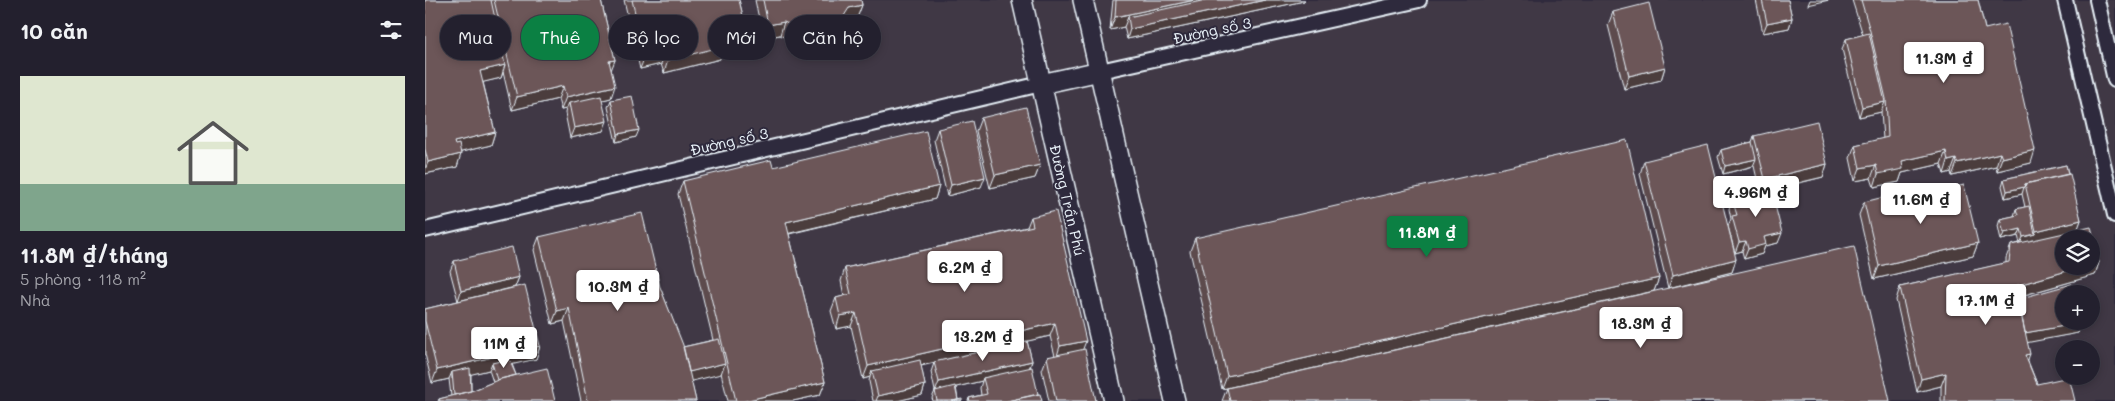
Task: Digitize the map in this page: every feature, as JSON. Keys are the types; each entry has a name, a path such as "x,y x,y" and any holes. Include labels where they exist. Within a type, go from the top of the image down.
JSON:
{"main road":[{"name":"Đường Trần Phú","path":"1022,0 1114,401"},
{"path":"1083,0 1175,401"},
{"path":"1041,84 1099,71"}],"street":[{"name":"Đường số 3","path":"1099,71 1419,0"},
{"path":"2065,0 2115,215"},
{"path":"2097,0 2115,80"},
{"name":"Đường số 3","path":"425,230 1041,84"}],"shaded area":[{"path":"425,0 2115,0 2115,401 425,401"}],"building":[{"path":"425,0 491,0 494,15 440,15 440,60 504,60 505,65 480,71 495,132 454,142 455,145 459,144 461,154 428,162 425,149"},
{"path":"494,0 601,0 609,34 609,60 615,60 609,61 615,86 566,97 563,86 517,97 508,60 511,60 511,15 498,15"},
{"path":"632,0 739,0 743,15 708,15 708,50 698,53 698,15 635,15"},
{"path":"763,0 861,0 862,5 849,8 845,15 785,15 785,22 775,24 775,15 766,15"},
{"path":"1116,0 1195,0 1115,17"},
{"path":"1206,0 1265,0 1130,29 1128,17"},
{"path":"1762,0 1788,0 1792,18 1767,23"},
{"path":"1861,0 1978,0 1985,29 2006,24 2035,150 2002,158 2000,153 1957,163 1956,159 1948,161 1946,151 1902,161 1903,169 1878,174 1876,165 1860,168 1855,145 1888,137 1886,99"},
{"path":"1649,3 1665,67 1629,76 1613,12"},
{"path":"1869,33 1885,102 1862,107 1846,39"},
{"path":"601,96 607,121 574,128 569,103"},
{"path":"632,96 639,130 618,134 611,100"},
{"path":"1026,107 1040,165 995,175 981,118"},
{"path":"972,121 985,177 951,185 938,129"},
{"path":"1817,121 1827,164 1765,179 1754,136"},
{"path":"926,131 939,186 786,222 825,382 744,401 736,401 683,181 771,160 773,167"},
{"path":"1627,140 1659,278 1227,376 1195,238"},
{"path":"1752,142 1756,159 1725,166 1721,150"},
{"path":"1708,145 1736,259 1673,275 1644,161"},
{"path":"2066,165 2068,174 2025,184 2024,187 2007,191 2004,179"},
{"path":"2070,174 2081,220 2036,231 2025,184"},
{"path":"1964,185 1978,243 1879,266 1864,202 1888,196 1890,206 1917,199 1917,196"},
{"path":"1771,189 1782,233 1764,237 1766,244 1748,249 1746,241 1739,242 1732,216 1737,215 1732,199"},
{"path":"2029,206 2035,234 2023,237 2021,229 2004,233 2000,219 2018,215 2016,209"},
{"path":"1056,211 1086,341 1060,346 1055,323 868,366 856,313 840,316 836,298 851,294 845,268 1033,226 1031,217"},
{"path":"642,213 660,287 683,345 696,401 588,401 569,308 557,311 539,237"},
{"path":"2091,227 2092,230 2078,230"},
{"path":"2055,235 2055,274 2015,286 2030,354 2025,355 2037,384 2055,380 2055,385 2071,385 2075,401 1945,401 1946,373 1921,379 1900,287 2009,262 2011,245"},
{"path":"1854,246 1890,401 1230,401 1227,388"},
{"path":"512,247 519,277 461,291 454,261"},
{"path":"525,285 540,346 437,370 425,321 425,309"},
{"path":"2055,289 2055,328 2025,333 2018,299"},
{"path":"719,339 725,363 689,372 683,347"},
{"path":"1027,341 1032,361 939,382 934,362"},
{"path":"1085,349 1096,401 1056,401 1047,357"},
{"path":"509,359 516,375 497,380 492,363"},
{"path":"920,360 925,385 878,396 872,371"},
{"path":"1032,367 1038,394 1007,401 970,401 969,398 987,394 983,378"},
{"path":"470,368 471,391 454,395 452,372"},
{"path":"547,368 555,401 440,401 439,399 474,390 500,379"},
{"path":"955,386 958,400 937,401 935,391"},
{"path":"1040,394 1042,401 1007,401"}]}
